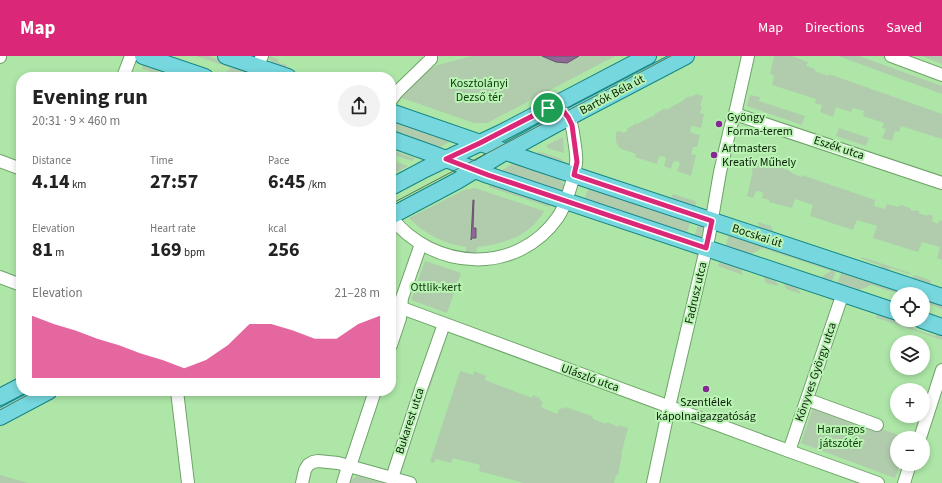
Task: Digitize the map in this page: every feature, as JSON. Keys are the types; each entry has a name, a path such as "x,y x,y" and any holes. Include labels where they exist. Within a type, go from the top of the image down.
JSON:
{"main road":[{"path":"143,56 190,72"},
{"path":"226,56 273,72"},
{"name":"Bartók Béla út","path":"396,184 480,143 648,56"},
{"name":"Bartók Béla út","path":"396,213 457,181 568,117 686,56"},
{"name":"Bocskai út","path":"396,114 505,152 942,297"},
{"path":"396,141 475,170 890,310"},
{"path":"446,159 479,157 505,152"},
{"path":"930,323 942,327"},
{"path":"0,397 16,389"},
{"path":"0,417 40,396"}],"street":[{"path":"125,72 131,56"},
{"name":"Fadrusz utca","path":"653,483 712,221 720,172 748,56"},
{"path":"891,56 942,75"},
{"path":"396,93 431,58"},
{"path":"396,223 421,244 432,250 453,257 465,259 487,259 508,254 530,245 539,238 558,218 566,201 577,162 572,125 568,117 564,112 548,108"},
{"name":"Eszék utca","path":"735,114 942,183"},
{"path":"0,161 16,167"},
{"path":"396,330 400,318 396,306 402,298 421,244"},
{"path":"0,277 16,283"},
{"name":"Könyves György utca","path":"789,451 843,294"},
{"name":"Ulászló utca","path":"396,306 878,483"},
{"name":"Bukarest utca","path":"392,478 444,324"},
{"path":"922,431 942,370"},
{"path":"178,396 188,483"},
{"path":"342,483 350,466 373,396"},
{"path":"814,402 877,425"},
{"path":"302,483 305,470 308,465 318,461 350,466 410,483"},
{"path":"904,483 908,471"}],"green space":[{"path":"196,56 208,56 245,69 246,72 226,72 231,68"},
{"path":"269,56 278,59 279,63 287,65 286,68 273,63"},
{"name":"Kosztolányi Dezső tér","path":"472,56 615,56 487,123 474,123 399,97 425,72 438,65"},
{"path":"774,56 792,56 808,62 806,66 815,69 815,71 828,76 829,74 942,114 942,139 901,126 899,132 895,131 892,141 882,138 886,129 882,128 884,123 863,116 864,111 853,108 851,112 836,107 833,117 820,112 822,105 815,103 816,99 772,85 774,75 770,74"},
{"path":"838,56 859,56 942,86 942,94"},
{"path":"922,56 942,56 942,64"},
{"path":"143,65 158,70 159,72 152,72 143,69"},
{"path":"697,94 703,96 700,105 702,106 700,113 704,114 701,128 693,126 691,127 690,131 700,135 697,147 693,147 691,154 696,155 691,176 677,171 680,164 679,162 673,162 671,169 664,166 666,159 665,157 659,157 657,164 635,157 636,154 618,146 616,132 621,131 623,133 636,123 637,124 655,115 665,108 666,110 689,96 690,97"},
{"path":"750,95 760,97 759,101 805,116 802,125 747,106"},
{"path":"396,121 453,140 440,147 396,132"},
{"path":"839,128 869,138 866,146 836,136"},
{"path":"563,137 564,153 547,148 547,145"},
{"path":"396,152 415,158 412,161 396,156"},
{"path":"540,152 562,159 563,163 537,154"},
{"path":"755,158 790,171 801,177 802,175 875,200 874,206 885,209 887,204 898,207 901,205 910,208 913,211 919,211 919,213 927,216 928,214 933,216 932,221 938,224 939,220 942,221 942,260 937,258 940,247 922,242 918,252 873,238 877,226 857,220 853,230 810,216 813,205 795,199 792,208 769,202 769,200 762,198 762,192 756,191 753,198 747,196"},
{"path":"396,162 408,166 396,172"},
{"path":"516,162 559,178 565,188 563,192 499,172"},
{"path":"489,183 551,204 549,207 489,187"},
{"path":"589,187 691,221 686,235 584,200"},
{"path":"475,188 544,211 539,219 524,232 506,241 477,247 476,255 466,254 466,247 442,241 428,234 409,218 464,190"},
{"path":"673,194 695,201 695,207 671,199"},
{"path":"757,222 771,226 774,233 761,229"},
{"path":"699,223 703,228 701,239 694,237"},
{"path":"729,234 837,269 831,283 818,279 831,271 763,248 749,255 725,248"},
{"path":"862,257 910,273 911,275 890,268 889,271 881,269 881,266 860,258"},
{"name":"Ottlik-kert","path":"425,261 461,273 447,313 411,300"},
{"path":"720,261 740,267 743,275 718,266"},
{"path":"842,271 890,287 890,291 871,285 857,291 837,284"},
{"path":"763,275 775,279 778,286 766,283"},
{"path":"915,275 930,280 930,285 912,279"},
{"path":"783,282 797,287 801,294 786,289"},
{"path":"930,300 942,304 942,309 930,305"},
{"path":"877,313 890,318 890,322 877,318"},
{"path":"904,327 914,327 913,329 935,336 937,334 942,335 942,340"},
{"path":"444,338 446,339 429,391 427,390"},
{"path":"460,371 473,375 474,371 486,376 485,380 532,398 533,395 540,398 543,402 541,407 557,414 560,408 564,409 565,407 592,416 593,419 606,424 607,422 618,427 618,425 628,428 621,454 618,475 616,475 614,483 524,483 479,471 480,465 453,458 451,463 436,459 434,463 430,462"},
{"name":"Harangos játszótér","path":"814,405 890,432 890,471 898,471 895,478 801,443"},
{"path":"0,475 28,483 0,483"},
{"path":"357,476 383,483 349,483"}],"shaded area":[{"path":"542,56 579,56 567,63 556,62"},
{"path":"473,200 473,228 476,228 476,238 472,238 471,240"}],"tram line":[{"path":"396,201 671,56"},
{"path":"0,410 26,396"}],"place":[{"name":"Gyöngy Forma-terem","path":"719,124"},
{"name":"Artmasters Kreatív Műhely","path":"714,155"},
{"name":"Szentlélek kápolnaigazgatóság","path":"706,389"}],"route":[{"path":"548,108 554,108 564,112 572,125 577,162 574,175 712,221 706,248 488,175 446,159 501,133 548,108"}]}
